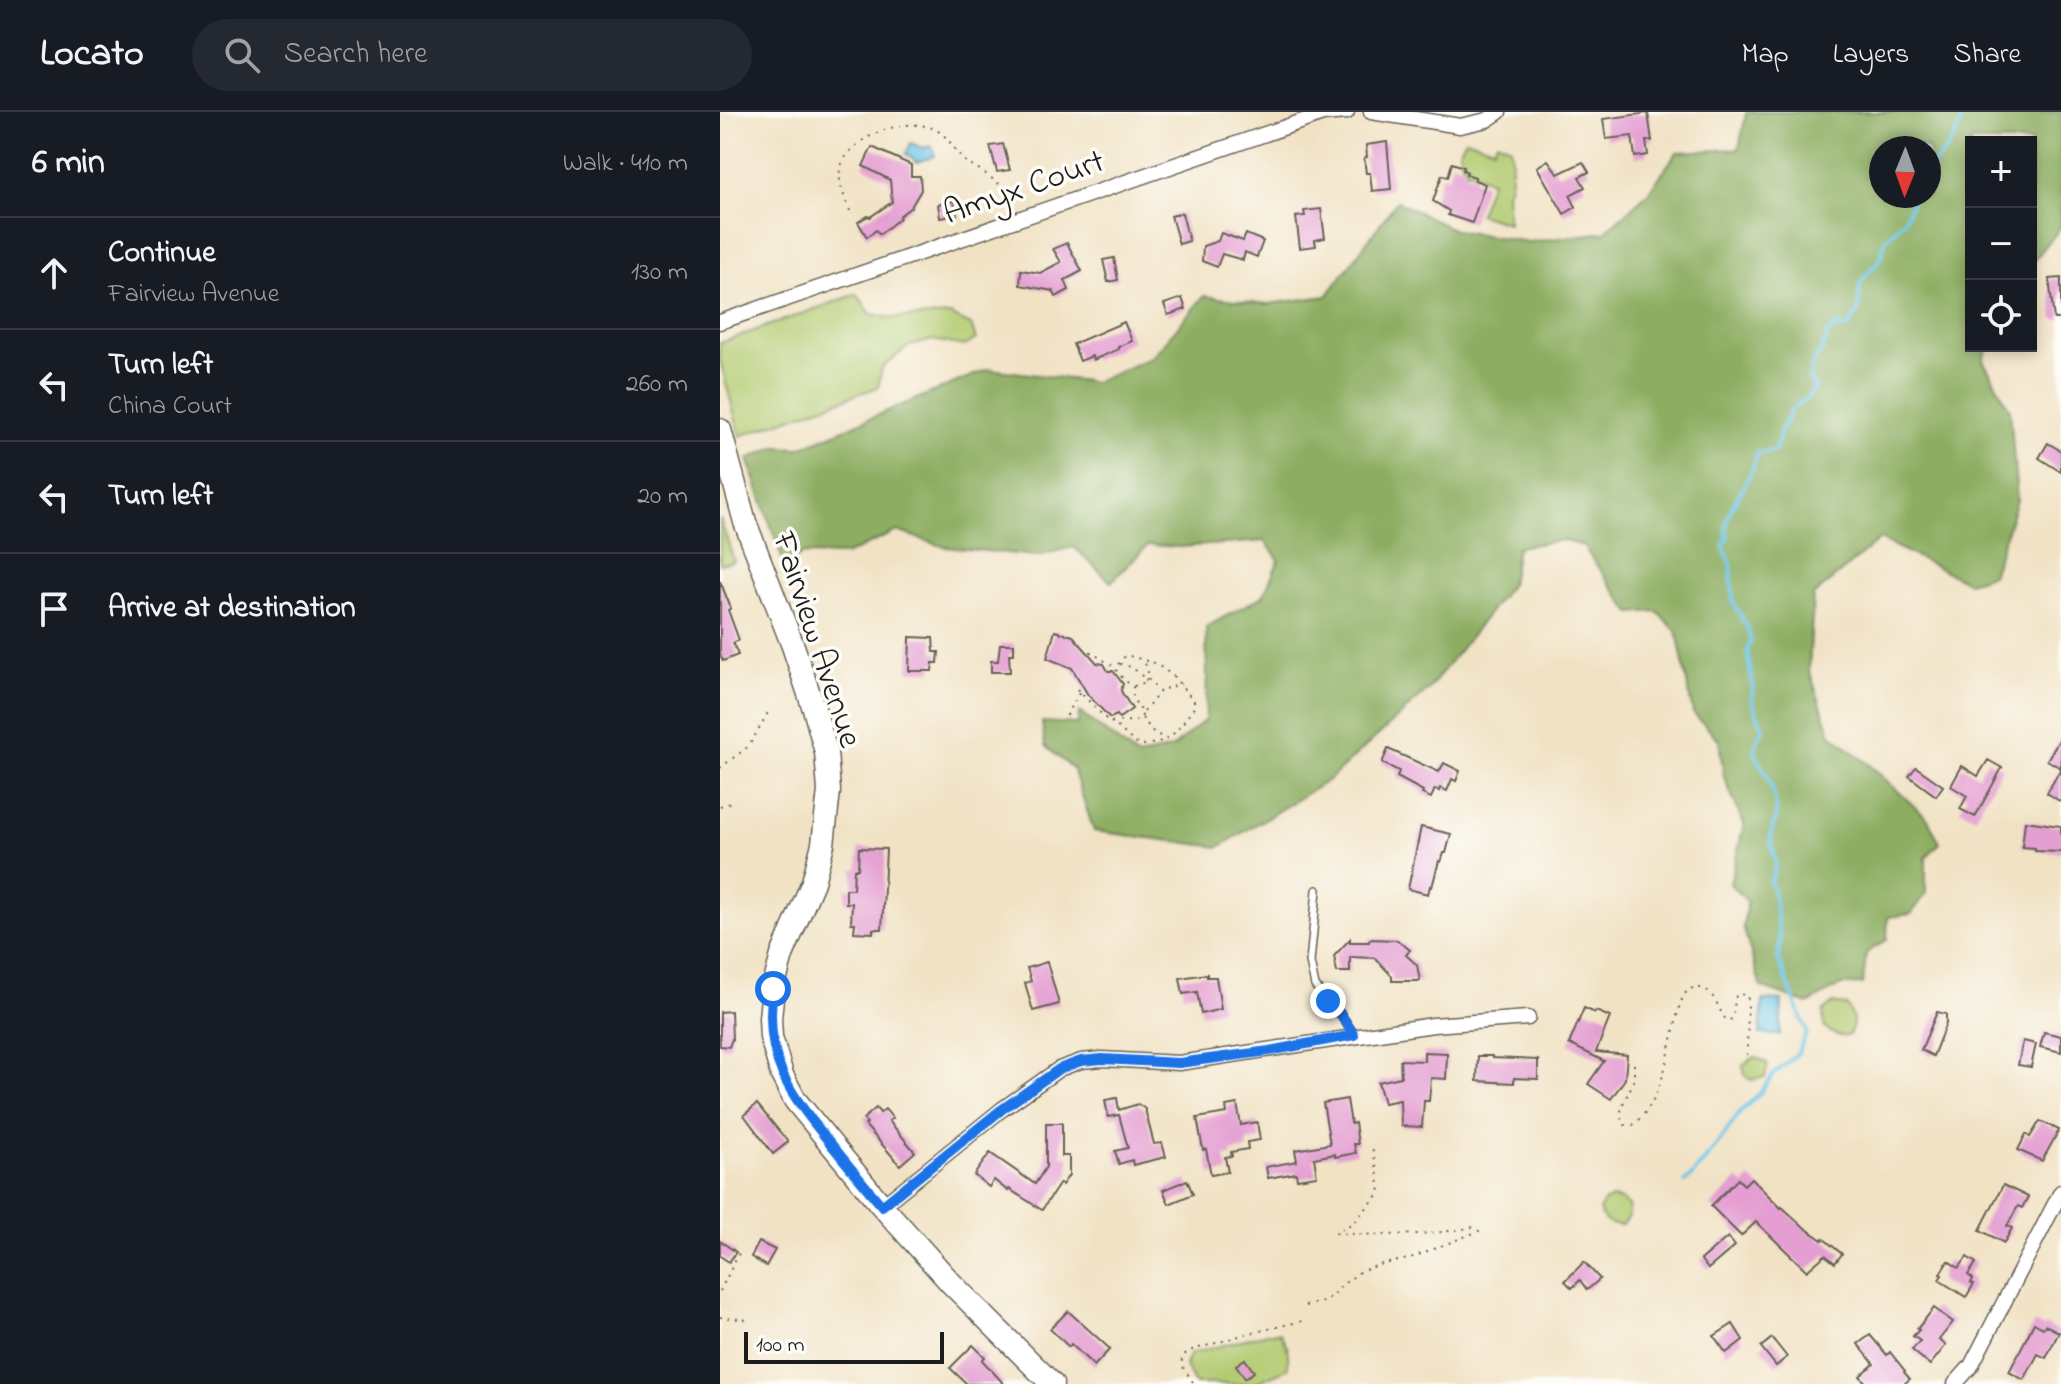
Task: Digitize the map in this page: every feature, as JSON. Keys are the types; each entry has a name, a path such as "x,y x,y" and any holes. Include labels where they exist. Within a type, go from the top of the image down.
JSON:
{"main road":[{"name":"Fairview Avenue","path":"720,430 745,522 793,646 826,752 829,791 823,844 813,882 782,955 773,987 770,1018 773,1045 782,1075 795,1100 882,1206 951,1283 1052,1384"}],"street":[{"name":"Amyx Court","path":"720,322 1323,114 1347,112"},
{"path":"1371,112 1460,126 1487,120 1499,112"},
{"path":"882,1206 1001,1110 1059,1069 1081,1061 1102,1059 1179,1063 1354,1035 1528,1018"},
{"path":"1955,1384 1971,1366 2061,1192"}],"lane":[{"path":"1317,890 1310,962 1315,986 1342,1016 1354,1035"}],"path":[{"path":"850,211 840,184 840,169 846,153 864,139 887,129 916,124 932,128 946,137 962,159 1009,191 1025,216"},
{"path":"1089,651 1115,668 1133,686"},
{"path":"1067,716 1069,707 1078,699 1078,690 1136,743 1143,745 1167,739 1184,724 1195,706 1194,701 1165,670 1154,663 1126,655 1115,668"},
{"path":"1144,660 1146,680"},
{"path":"1118,664 1126,665 1160,690"},
{"path":"1133,686 1146,680"},
{"path":"1111,722 1135,721 1152,704 1160,690 1181,684"},
{"path":"1133,686 1133,699 1142,715 1154,733 1167,739"},
{"path":"720,768 749,746 770,709"},
{"path":"720,806 732,802"},
{"path":"1634,1064 1634,1078 1620,1111 1620,1119 1625,1125 1633,1125 1641,1119 1654,1096 1665,1068 1684,995 1690,989 1699,987 1708,991 1727,1021 1732,1019 1736,995 1745,994 1748,999 1747,1057"},
{"path":"1305,1306 1334,1295 1361,1271 1408,1259 1479,1231 1474,1227 1446,1233 1336,1233 1353,1223 1380,1193 1372,1147"},
{"path":"720,1291 739,1253"},
{"path":"720,1279 725,1281"},
{"path":"720,1317 749,1320"},
{"path":"1193,1382 1181,1364 1183,1356 1189,1351 1307,1320"}],"green space":[{"path":"1750,112 2061,112 2061,227 2037,257 2037,136 1965,136 1965,352 1986,352 1983,360 2010,410 2017,500 1992,575 1968,582 1880,539 1813,596 1809,670 1831,734 1928,819 1940,843 1926,857 1926,894 1911,914 1888,917 1887,940 1866,953 1863,984 1841,985 1808,1004 1761,987 1743,927 1747,901 1730,884 1744,824 1724,777 1719,740 1693,713 1677,632 1657,611 1631,613 1583,546 1564,540 1517,547 1511,584 1429,689 1330,779 1219,847 1094,831 1073,769 1045,746 1042,722 1078,724 1079,712 1138,757 1172,748 1205,720 1206,627 1263,596 1279,560 1265,541 1180,547 1148,545 1111,582 1074,547 1037,556 945,547 897,531 845,555 803,554 784,564 748,459 775,447 799,448 988,369 1095,382 1152,357 1204,296 1268,304 1327,296 1397,201 1454,230 1529,242 1605,232 1648,193 1677,152 1739,149 1746,113"},
{"path":"1466,139 1494,148 1497,141 1511,147 1510,184 1506,193 1508,223 1479,214 1491,181 1466,170 1467,167 1463,165 1459,151"},
{"path":"857,294 871,314 892,318 950,315 971,325 976,339 965,346 933,340 909,346 882,368 878,387 740,436 720,360 720,343"},
{"path":"720,518 734,561 720,564"},
{"path":"1833,1003 1847,1006 1849,1010 1853,1024 1849,1035 1835,1035 1824,1026 1823,1012"},
{"path":"1755,1057 1768,1064 1765,1077 1751,1080 1745,1076 1743,1065"},
{"path":"1612,1198 1629,1206 1629,1216 1623,1225 1608,1223 1599,1210 1604,1202"},
{"path":"1267,1333 1280,1333 1288,1349 1288,1368 1253,1384 1195,1384 1185,1365 1190,1354"}],"water":[{"path":"911,143 922,148 932,146 935,156 914,161 906,154"},
{"path":"1763,1000 1782,1001 1780,1035 1760,1034"}],"building":[{"path":"1648,113 1652,141 1646,141 1648,155 1635,157 1632,136 1606,139 1603,119"},
{"path":"1387,142 1391,189 1372,191 1364,158 1367,157 1366,145"},
{"path":"1003,144 1010,170 997,172 990,146"},
{"path":"872,147 911,165 911,176 920,176 921,190 900,218 880,234 876,230 867,237 858,222 892,202 890,180 863,166"},
{"path":"1548,160 1558,174 1583,162 1589,172 1579,177 1585,187 1570,195 1576,207 1564,214 1537,167"},
{"path":"1452,163 1464,167 1466,174 1485,184 1472,223 1448,215 1449,211 1433,201 1442,175 1448,177"},
{"path":"954,201 957,215 940,218 938,204"},
{"path":"1321,209 1325,238 1315,240 1316,246 1300,248 1296,217 1305,216 1304,211"},
{"path":"1182,213 1189,241 1179,244 1171,216"},
{"path":"1221,233 1243,241 1246,234 1263,241 1257,257 1245,252 1243,260 1222,254 1217,267 1202,261 1203,246 1218,241"},
{"path":"1067,243 1082,271 1065,280 1069,290 1056,297 1053,291 1020,285 1021,270 1040,273 1061,262 1053,249"},
{"path":"1114,258 1118,280 1108,282 1103,260"},
{"path":"2061,278 2061,319 2054,319 2049,279"},
{"path":"1182,298 1186,309 1168,315 1164,304"},
{"path":"1124,322 1132,341 1093,360 1092,356 1080,361 1073,344"},
{"path":"2048,443 2061,451 2061,472 2039,458"},
{"path":"720,581 739,640 733,643 738,655 723,661 720,654"},
{"path":"1055,631 1073,636 1097,663 1113,671 1123,684 1121,691 1132,709 1119,718 1117,715 1110,718 1088,695 1072,668 1047,658"},
{"path":"910,637 933,638 934,652 939,652 938,663 933,663 932,671 909,671"},
{"path":"1000,644 1014,644 1014,654 1009,654 1010,672 991,672 991,661 998,661"},
{"path":"2061,737 2061,768 2047,760"},
{"path":"1388,749 1439,772 1444,763 1460,771 1447,791 1435,789 1431,798 1397,777 1399,771 1382,763"},
{"path":"1988,760 2002,768 1975,817 1960,809 1967,796 1951,786 1962,766 1978,776"},
{"path":"1916,767 1943,786 1936,796 1909,776"},
{"path":"2061,768 2061,802 2047,793"},
{"path":"2025,821 2061,826 2061,852 2022,847"},
{"path":"1421,827 1451,834 1428,894 1408,889"},
{"path":"859,848 886,849 882,929 873,929 873,933 854,932 852,903 846,903 846,889 853,889 854,869 858,869"},
{"path":"1350,939 1350,942 1397,940 1410,950 1406,955 1417,965 1420,981 1392,981 1392,976 1375,958 1350,957 1350,972 1337,972 1334,956"},
{"path":"1047,962 1059,1004 1033,1011 1025,983 1031,981 1027,968"},
{"path":"1207,974 1207,977 1216,977 1221,1009 1201,1014 1197,992 1183,994 1180,978"},
{"path":"1584,1008 1610,1017 1596,1052 1627,1055 1625,1079 1611,1099 1588,1084 1604,1061 1569,1044"},
{"path":"731,1011 732,1039 729,1047 720,1046 720,1012"},
{"path":"1937,1012 1946,1014 1946,1023 1933,1056 1921,1050"},
{"path":"2044,1032 2061,1036 2061,1052 2040,1047"},
{"path":"2023,1041 2036,1044 2031,1067 2018,1065"},
{"path":"1424,1052 1447,1053 1446,1079 1431,1078 1429,1101 1424,1101 1422,1127 1401,1126 1400,1100 1384,1103 1378,1082 1401,1077 1400,1060 1424,1061"},
{"path":"1478,1056 1538,1060 1538,1079 1514,1078 1514,1083 1477,1081"},
{"path":"1117,1098 1119,1110 1138,1104 1145,1109 1154,1144 1162,1143 1166,1157 1133,1165 1132,1160 1119,1164 1115,1151 1128,1148 1119,1115 1108,1117 1105,1100"},
{"path":"1347,1099 1351,1124 1355,1123 1356,1153 1314,1158 1317,1176 1297,1179 1296,1173 1268,1178 1266,1167 1297,1161 1295,1150 1330,1144 1323,1103"},
{"path":"757,1104 788,1142 773,1154 744,1115"},
{"path":"1237,1104 1241,1125 1257,1122 1260,1140 1247,1142 1248,1149 1231,1152 1232,1156 1225,1157 1228,1172 1211,1175 1197,1118 1227,1113 1226,1106"},
{"path":"876,1108 880,1113 885,1109 893,1118 889,1121 915,1152 900,1165 865,1125 867,1123 863,1119"},
{"path":"2040,1121 2059,1130 2042,1161 2018,1150 2026,1134 2030,1137"},
{"path":"1046,1123 1062,1123 1062,1156 1069,1156 1069,1175 1042,1210 994,1180 989,1187 974,1175 990,1153 1035,1184 1046,1167"},
{"path":"1751,1178 1781,1208 1842,1254 1835,1263 1825,1255 1807,1271 1756,1222 1741,1236 1711,1206 1738,1179 1744,1185"},
{"path":"1187,1180 1193,1194 1169,1204 1163,1190"},
{"path":"2003,1185 2028,1197 2022,1208 2018,1206 2007,1226 2012,1228 2004,1243 1980,1230"},
{"path":"1728,1237 1735,1246 1708,1269 1701,1260"},
{"path":"720,1241 736,1252 729,1262 720,1256"},
{"path":"759,1242 775,1250 766,1266 751,1257"},
{"path":"1967,1257 1976,1263 1968,1275 1974,1284 1966,1297 1939,1280 1948,1261 1959,1268"},
{"path":"1584,1262 1600,1279 1587,1290 1580,1280 1572,1288 1565,1281"},
{"path":"1934,1308 1953,1322 1939,1340 1946,1345 1930,1365 1912,1350 1920,1341 1913,1336"},
{"path":"1068,1311 1110,1349 1094,1366 1050,1329"},
{"path":"2034,1323 2059,1332 2046,1358 2038,1354 2024,1380 2009,1372"},
{"path":"1733,1324 1743,1340 1726,1353 1714,1336"},
{"path":"1870,1335 1887,1355 1890,1352 1905,1371 1910,1379 1904,1384 1867,1384 1860,1376 1874,1364 1858,1344"},
{"path":"1772,1338 1787,1357 1776,1366 1761,1347"},
{"path":"973,1345 1004,1384 967,1384 950,1368"},
{"path":"1245,1359 1254,1372 1245,1378 1236,1365"}],"waterway":[{"path":"1941,156 1965,112"},
{"path":"1685,1182 1714,1149 1740,1112 1773,1075 1798,1053 1807,1032 1778,959 1780,941 1770,881 1776,861 1771,841 1776,807 1769,780 1755,752 1763,729 1752,701 1747,651 1751,640 1733,602 1731,564 1723,546 1728,537 1727,521 1757,453 1775,451 1790,411 1815,387 1810,381 1812,366 1827,335 1836,326 1848,328 1858,311 1860,285 1877,264 1885,240 1905,219 1909,208"}],"route":[{"path":"773,989 771,1037 786,1083 811,1121 882,1206 1001,1110 1059,1069 1081,1061 1102,1059 1179,1063 1354,1035 1328,1001"}]}
